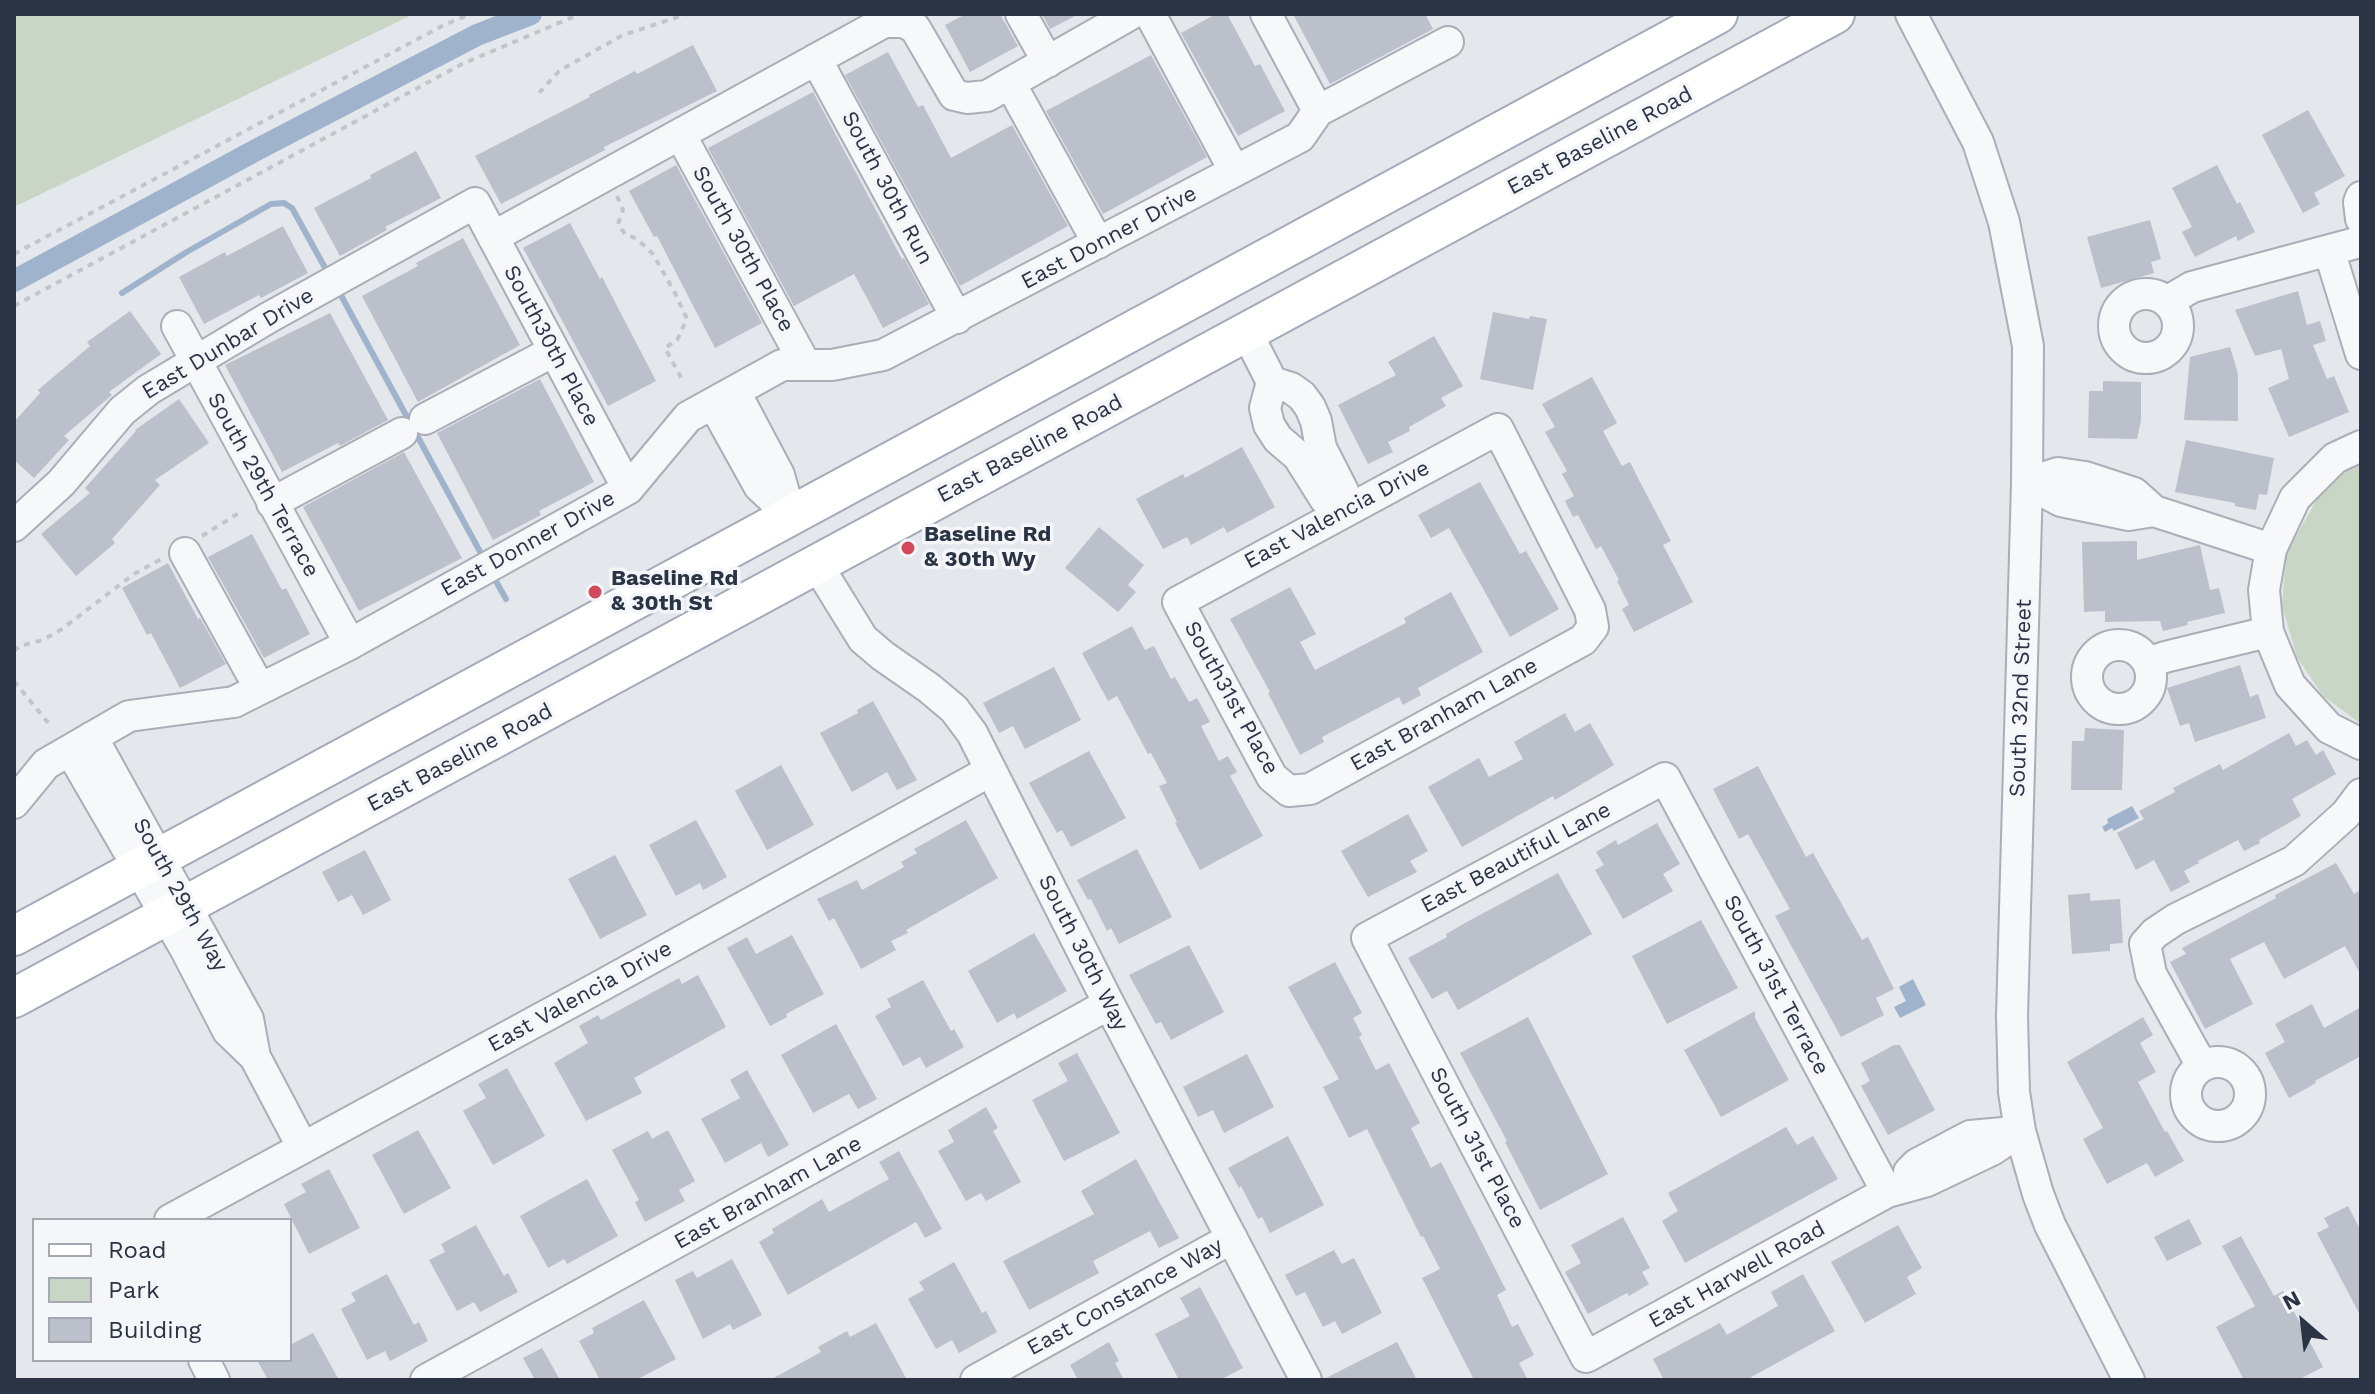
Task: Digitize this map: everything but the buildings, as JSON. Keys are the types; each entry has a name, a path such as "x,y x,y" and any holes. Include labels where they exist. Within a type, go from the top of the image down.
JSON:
{"main road":[{"path":"14,936 1718,14"},
{"name":"East Baseline Road","path":"14,998 1835,14"},
{"path":"1221,283 1246,331"},
{"path":"791,516 816,563"}],"street":[{"path":"1021,14 1048,62"},
{"path":"493,237 884,22 904,22 915,28 954,95 967,98 987,96 1131,14"},
{"path":"1150,14 1234,170"},
{"path":"1266,14 1318,111"},
{"name":"South 32nd Street","path":"1911,14 1978,142 2004,222 2028,346 2012,1016 2014,1092 2020,1131 2050,1225 2129,1380"},
{"name":"East Donner Drive","path":"14,803 46,764 129,716 229,704 350,644 628,489 688,417 782,365 832,365 883,355 1300,137 1318,111 1448,42"},
{"name":"South 30th Run","path":"816,59 957,318"},
{"path":"1010,83 1098,243"},
{"name":"South 30th Place","path":"680,134 805,364"},
{"path":"2361,197 2361,219"},
{"name":"South30th Place","path":"475,203 628,489"},
{"name":"East Dunbar Drive","path":"14,526 61,483 122,411 148,390 195,360 475,203"},
{"path":"2168,301 2192,287 2356,243 2361,239"},
{"path":"2329,250 2361,354"},
{"name":"South 29th Terrace","path":"177,326 350,644"},
{"path":"1246,331 1272,382 1265,408 1269,425 1278,439 1298,456 1325,499 1342,512"},
{"path":"272,503 554,351"},
{"path":"1272,382 1291,388 1310,407 1321,448 1343,491 1342,512"},
{"path":"724,398 749,444 759,486 791,516"},
{"name":"East Valencia Drive","path":"1178,602 1498,429 1590,610 1593,627"},
{"path":"2361,446 2335,458 2295,498 2271,549 2264,590 2268,632 2290,685 2329,728 2361,744"},
{"path":"2027,483 2061,501 2129,515 2154,511 2271,549"},
{"path":"182,550 260,689"},
{"name":"South 30th Way","path":"816,563 863,639 954,709 972,733 1109,1004 1306,1380"},
{"name":"South31st Place","path":"1178,602 1272,777 1289,791"},
{"name":"East Branham Lane","path":"1289,791 1310,789 1583,640 1593,627"},
{"path":"2149,663 2268,632"},
{"name":"South 29th Way","path":"81,744 224,997 228,1031 255,1057 303,1148"},
{"name":"East Valencia Drive","path":"174,1218 990,771"},
{"name":"East Beautiful Lane","path":"1367,938 1665,778"},
{"name":"South 31st Terrace","path":"1665,778 1887,1192"},
{"path":"2202,1066 2151,974 2145,944 2176,919 2294,861 2356,812"},
{"name":"South 31st Place","path":"1367,938 1586,1357"},
{"name":"East Branham Lane","path":"426,1380 1109,1004"},
{"name":"East Harwell Road","path":"1586,1357 1887,1192 1927,1181 1941,1163 1992,1150 2020,1131"},
{"name":"East Constance Way","path":"976,1380 1232,1238"},
{"path":"205,1362 214,1380"}],"path":[{"path":"14,254 430,32 471,14"},
{"path":"14,306 462,64 580,14"},
{"path":"539,93 559,71 623,35 687,14"},
{"path":"614,188 623,210 618,224 625,234 637,239 653,254 687,319 677,340 665,348 683,381"},
{"path":"14,651 62,629 134,574 182,550 242,511"},
{"path":"14,681 50,725"}],"green space":[{"path":"14,14 414,14 14,207"},
{"path":"2361,459 2361,724 2323,696 2297,657 2282,606 2286,554 2325,485"}],"water":[{"path":"2132,806 2139,818 2114,831 2112,828 2105,832 2102,827 2108,823 2107,819"},
{"path":"1913,979 1926,1005 1900,1018 1894,1007 1906,1001 1899,987"}],"waterway":[{"path":"14,281 477,35 531,14"},
{"path":"122,293 271,204 284,203 292,208 329,275"},
{"path":"337,288 484,559"},
{"path":"493,576 506,599"}],"place":[{"name":"Baseline Rd & 30th Wy","path":"908,548"},
{"name":"Baseline Rd & 30th St","path":"595,592"}]}
